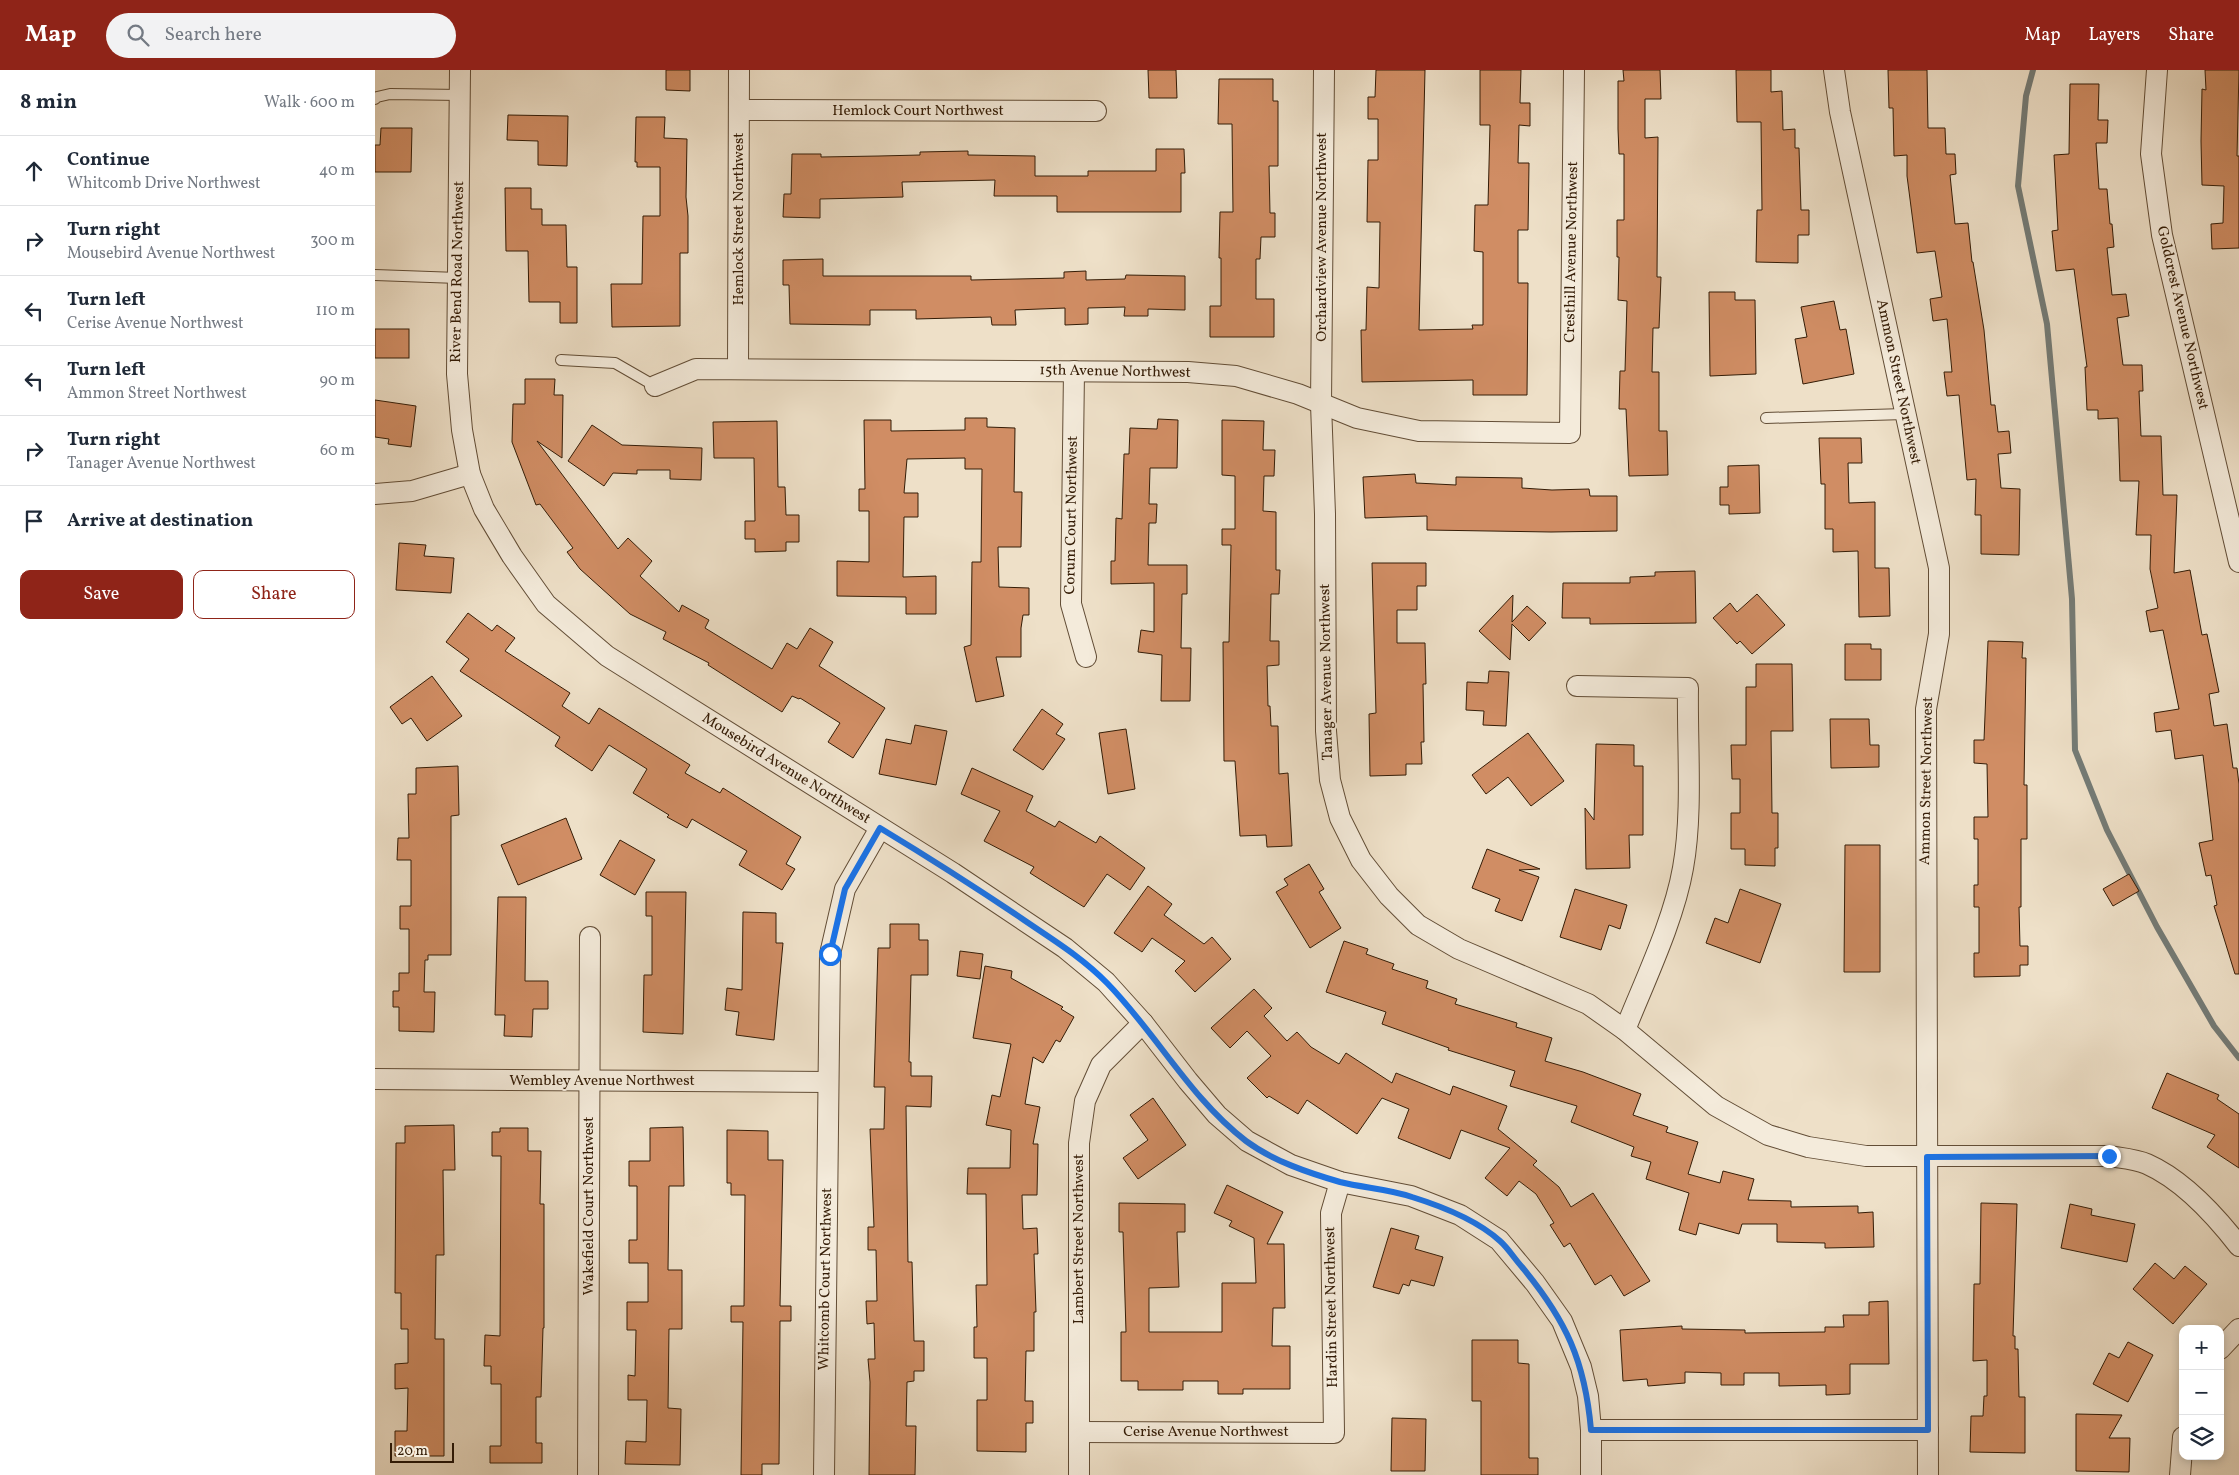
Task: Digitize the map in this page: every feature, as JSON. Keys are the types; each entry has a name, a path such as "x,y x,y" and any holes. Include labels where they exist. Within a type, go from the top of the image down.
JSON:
{"street":[{"name":"River Bend Road Northwest","path":"460,70 457,374 462,430 470,474"},
{"name":"Hemlock Street Northwest","path":"738,369 739,70"},
{"name":"Orchardview Avenue Northwest","path":"1321,404 1324,70"},
{"name":"Cresthill Avenue Northwest","path":"1570,433 1574,70"},
{"name":"Ammon Street Northwest","path":"1834,70 1840,112 1939,568 1939,634 1926,708 1928,1475"},
{"name":"Goldcrest Avenue Northwest","path":"2157,70 2151,154 2162,235 2239,562"},
{"name":"Hemlock Court Northwest","path":"739,110 1096,111"},
{"name":"15th Avenue Northwest","path":"655,386 696,369 1188,372 1236,376 1298,394 1357,418 1419,431 1570,433"},
{"name":"Corum Court Northwest","path":"1074,372 1071,604 1086,658"},
{"name":"Tanager Avenue Northwest","path":"1321,404 1325,514 1326,731 1330,780 1340,818 1361,860 1389,896 1418,924 1459,949 1588,1004 1625,1030 1716,1106 1768,1135 1808,1147 1866,1156 2109,1156 2145,1163 2174,1178 2228,1231 2239,1246"},
{"path":"375,494 412,490 470,474"},
{"name":"Mousebird Avenue Northwest","path":"470,474 484,509 512,556 546,604 607,656 953,873 1065,948 1106,982 1143,1023 1187,1081 1217,1115 1247,1142 1291,1165 1340,1182 1411,1196 1460,1215 1499,1240 1535,1283 1561,1321 1581,1367 1588,1396 1591,1430 1591,1475"},
{"path":"1577,686 1688,688 1687,832 1683,868 1676,901 1625,1030"},
{"name":"Whitcomb Court Northwest","path":"824,1475 830,954 845,889 880,828"},
{"name":"Wakefield Court Northwest","path":"588,1475 591,937"},
{"name":"Lambert Street Northwest","path":"1079,1475 1079,1143 1085,1101 1101,1065 1143,1023"},
{"name":"Wembley Avenue Northwest","path":"375,1079 829,1082"},
{"name":"Hardin Street Northwest","path":"1333,1433 1331,1213 1340,1182"},
{"path":"2224,1345 2239,1329"},
{"path":"1591,1430 1928,1430"},
{"name":"Cerise Avenue Northwest","path":"1079,1432 1333,1433"},
{"path":"2180,1475 2181,1460"}],"lane":[{"path":"375,99 390,94 460,95"},
{"path":"375,275 458,278"},
{"path":"561,360 615,363 655,386"},
{"path":"1766,418 1905,414"}],"building":[{"path":"666,70 690,70 690,91 666,90"},
{"path":"1148,70 1176,70 1177,98 1149,98"},
{"path":"1376,70 1425,70 1419,330 1473,329 1472,325 1483,325 1483,252 1474,251 1475,205 1488,205 1490,125 1480,125 1480,70 1521,70 1520,103 1530,103 1530,126 1519,125 1518,163 1529,163 1528,230 1518,230 1518,283 1528,283 1527,395 1473,395 1473,380 1362,382 1361,330 1366,330 1367,287 1379,288 1380,222 1367,222 1368,160 1378,160 1378,119 1368,119 1368,97 1375,97"},
{"path":"1623,70 1660,70 1661,99 1645,99 1645,138 1658,137 1657,277 1661,277 1659,328 1653,328 1652,372 1659,372 1659,431 1667,431 1668,475 1629,476 1626,409 1619,409 1620,371 1625,371 1627,301 1618,300 1619,257 1617,257 1617,220 1624,220 1624,154 1619,154 1618,129 1618,81 1624,81"},
{"path":"1736,70 1771,70 1771,92 1782,91 1783,130 1795,129 1795,148 1799,148 1801,210 1809,210 1809,235 1798,235 1798,263 1756,262 1757,210 1762,210 1761,122 1737,122"},
{"path":"1888,70 1927,70 1928,128 1945,128 1946,154 1955,154 1956,174 1950,175 1955,224 1968,223 1972,262 1984,330 1991,405 1995,405 1998,432 2009,431 2011,453 1998,454 2001,488 2020,489 2019,555 1981,554 1981,515 1975,515 1976,479 1967,480 1959,395 1947,396 1944,372 1952,372 1947,319 1933,321 1930,299 1942,297 1935,251 1917,253 1907,176 1907,155 1894,156 1893,108 1889,108"},
{"path":"2205,70 2239,70 2237,156 2239,156 2239,248 2212,249 2211,224 2223,223 2224,186 2202,185 2202,89 2206,90"},
{"path":"1219,79 1273,79 1273,101 1278,101 1278,166 1269,166 1270,213 1275,213 1275,237 1261,237 1260,259 1256,259 1256,299 1274,299 1274,337 1210,337 1210,306 1221,306 1220,212 1233,212 1232,124 1218,124"},
{"path":"2070,84 2099,84 2098,120 2108,120 2107,143 2096,143 2099,189 2107,189 2110,224 2112,224 2114,247 2107,248 2112,295 2126,294 2129,316 2117,318 2123,365 2142,365 2143,391 2139,391 2141,436 2161,436 2163,495 2177,495 2174,573 2190,570 2202,635 2207,634 2219,692 2209,694 2214,726 2227,724 2233,768 2237,768 2239,784 2239,974 2235,974 2214,906 2217,905 2211,875 2206,876 2199,843 2213,840 2203,755 2175,759 2171,730 2156,732 2154,713 2179,709 2163,630 2150,632 2146,611 2158,608 2150,569 2151,535 2136,535 2139,481 2120,481 2118,418 2098,419 2098,410 2087,410 2085,367 2087,367 2074,269 2056,271 2052,231 2058,230 2054,155 2069,154"},
{"path":"508,115 568,116 567,166 538,165 538,141 507,140"},
{"path":"636,117 665,117 664,138 687,139 686,197 688,253 680,253 680,326 612,327 611,284 642,284 643,216 660,216 660,167 637,167 637,162 635,162"},
{"path":"381,128 412,128 411,172 375,172 375,145 380,145"},
{"path":"1156,149 1184,149 1185,173 1181,173 1181,212 1057,212 1057,196 994,196 995,180 902,182 903,197 820,199 820,218 783,217 784,194 791,194 792,154 821,154 821,157 920,155 920,152 968,151 968,155 1035,156 1035,176 1088,176 1088,171 1156,171"},
{"path":"505,188 531,188 531,209 542,209 542,225 566,225 567,267 577,267 577,323 560,323 560,302 529,302 528,251 506,251"},
{"path":"823,259 823,276 971,276 971,280 1064,278 1064,272 1086,271 1086,280 1125,279 1126,275 1185,276 1185,310 1148,309 1148,316 1124,316 1125,307 1088,308 1088,324 1065,325 1065,308 1015,310 1016,325 992,325 991,317 916,319 916,310 870,310 870,325 790,324 789,285 783,285 783,260"},
{"path":"1709,292 1735,292 1735,300 1755,300 1756,374 1710,376"},
{"path":"1834,301 1840,330 1846,329 1854,374 1803,384 1795,339 1807,337 1801,307"},
{"path":"375,329 409,329 409,358 375,358"},
{"path":"525,379 555,379 554,395 563,395 562,458 537,441 618,549 628,538 652,561 640,576 679,612 682,605 709,620 705,628 772,669 787,643 797,649 810,628 833,642 819,666 885,708 853,758 828,742 840,723 800,698 792,696 782,712 708,665 709,663 663,639 666,632 630,614 580,569 567,552 573,548 540,504 536,505 512,442 513,404 525,404"},
{"path":"375,400 416,406 411,447 388,444 389,439 375,437"},
{"path":"965,418 987,418 987,427 1015,428 1014,492 1022,492 1021,547 998,547 999,587 1029,588 1029,615 1023,615 1021,628 1021,657 996,657 1004,696 976,702 964,647 971,645 972,562 981,562 982,469 965,469 965,458 907,459 904,493 918,493 918,517 904,517 903,577 936,576 936,614 906,614 906,597 837,596 837,561 869,562 869,511 859,511 859,489 865,489 864,420 891,420 891,431 965,430"},
{"path":"1158,419 1178,420 1177,468 1150,468 1149,504 1157,504 1156,523 1149,523 1148,565 1187,565 1187,594 1182,594 1181,648 1191,648 1190,701 1161,701 1162,655 1138,652 1141,630 1154,632 1154,583 1111,584 1111,561 1115,561 1116,518 1122,519 1124,454 1129,454 1130,428 1157,429"},
{"path":"1222,420 1264,421 1263,450 1275,450 1274,476 1264,476 1263,511 1276,512 1276,570 1280,570 1279,594 1271,594 1270,641 1279,641 1279,665 1267,666 1268,706 1270,706 1271,726 1278,726 1279,774 1288,773 1292,846 1267,847 1266,835 1240,836 1235,761 1224,761 1223,642 1229,642 1231,545 1222,545 1222,529 1235,529 1235,476 1222,475"},
{"path":"777,421 778,487 785,487 786,515 799,515 799,542 786,542 786,551 755,552 755,539 745,539 745,521 755,521 754,458 714,458 713,422"},
{"path":"592,425 622,445 702,448 701,480 670,479 670,470 637,470 637,474 613,473 604,486 568,461"},
{"path":"1819,438 1861,438 1862,463 1848,463 1849,503 1875,502 1875,568 1889,568 1890,616 1859,617 1858,551 1833,552 1833,529 1825,529 1825,484 1821,484"},
{"path":"1759,465 1760,513 1729,514 1729,505 1720,505 1720,487 1728,487 1728,466"},
{"path":"1415,474 1416,483 1456,485 1456,477 1522,478 1522,488 1552,490 1589,489 1590,496 1617,496 1617,531 1427,530 1427,516 1365,518 1363,477"},
{"path":"399,543 426,545 424,556 454,558 451,593 396,590"},
{"path":"1372,563 1426,563 1426,586 1417,586 1417,610 1397,610 1397,643 1425,643 1426,684 1423,684 1424,742 1421,742 1422,764 1406,764 1406,775 1370,776 1369,714 1376,713"},
{"path":"1695,571 1696,623 1590,624 1590,618 1562,618 1563,583 1630,583 1630,577 1655,576 1655,572"},
{"path":"1757,594 1785,625 1752,654 1740,641 1737,644 1713,618 1730,603 1737,612"},
{"path":"1513,595 1512,622 1527,606 1546,623 1529,641 1512,624 1510,660 1479,631"},
{"path":"468,613 492,631 497,625 515,638 505,651 570,693 562,706 589,724 599,708 690,765 685,773 720,793 723,788 801,837 786,864 795,869 782,890 739,865 747,851 692,819 687,828 667,817 669,815 633,793 647,769 609,745 592,771 555,746 560,737 460,671 469,659 446,642"},
{"path":"1988,641 2023,642 2022,658 2026,658 2024,785 2027,785 2027,839 2021,839 2021,907 2019,907 2020,946 2028,946 2028,965 2020,965 2020,976 1974,977 1974,953 1979,953 1979,907 1974,907 1974,885 1978,885 1978,839 1974,839 1974,817 1988,817 1987,764 1974,763 1974,740 1984,740"},
{"path":"1845,644 1871,644 1871,649 1881,649 1881,680 1845,680"},
{"path":"1756,664 1792,664 1793,731 1771,731 1772,813 1778,813 1778,848 1775,848 1775,866 1745,865 1745,849 1731,849 1731,813 1740,813 1740,779 1732,779 1731,745 1746,745 1746,687 1756,687"},
{"path":"1489,671 1509,672 1506,726 1483,725 1484,711 1466,710 1467,682 1488,683"},
{"path":"432,676 462,716 427,741 411,718 402,724 390,707"},
{"path":"1042,709 1063,724 1056,734 1065,739 1043,770 1013,750"},
{"path":"1830,719 1869,719 1870,745 1879,745 1879,767 1831,768"},
{"path":"915,725 947,731 936,785 879,774 886,739 911,744"},
{"path":"1126,729 1135,789 1108,794 1099,733"},
{"path":"1528,733 1564,781 1531,806 1508,777 1486,794 1472,775"},
{"path":"1596,744 1634,745 1634,766 1643,766 1643,835 1629,835 1630,868 1586,869 1585,808 1594,820"},
{"path":"458,766 459,815 451,816 451,955 428,955 428,960 425,960 424,992 435,992 434,1032 399,1031 399,1007 393,1007 393,991 399,991 399,973 409,973 409,929 400,929 400,906 411,906 411,860 397,860 398,838 409,838 408,794 416,794 416,768"},
{"path":"972,768 1033,796 1026,811 1055,827 1059,821 1096,843 1100,836 1145,868 1130,890 1107,874 1084,907 1030,873 1034,867 984,841 1000,811 961,794"},
{"path":"566,818 582,859 518,885 501,845"},
{"path":"620,840 655,860 635,895 600,875"},
{"path":"1845,845 1880,845 1880,972 1844,972"},
{"path":"1487,849 1540,869 1519,870 1539,877 1522,921 1495,911 1500,899 1472,888"},
{"path":"1309,864 1324,889 1319,892 1341,928 1310,948 1276,892 1288,885 1284,879"},
{"path":"2129,874 2139,891 2113,906 2103,889"},
{"path":"1148,886 1172,904 1164,915 1204,944 1212,937 1231,959 1195,992 1175,971 1185,961 1152,938 1142,952 1114,933"},
{"path":"1575,889 1627,905 1620,929 1609,925 1601,950 1560,937"},
{"path":"1740,889 1781,904 1760,963 1706,943 1715,918 1728,923"},
{"path":"646,892 686,892 683,1034 643,1032 644,975 652,975 652,916 646,916"},
{"path":"498,897 526,897 525,981 548,981 548,1009 533,1009 532,1037 504,1036 505,1015 495,1015"},
{"path":"743,912 776,913 776,943 783,943 774,1040 736,1035 739,1012 725,1010 727,988 742,990"},
{"path":"890,924 919,924 919,940 928,940 928,975 911,975 909,1062 911,1062 911,1076 932,1076 931,1107 906,1106 908,1262 912,1262 914,1341 924,1341 924,1371 914,1371 914,1381 907,1382 906,1426 916,1426 915,1475 869,1475 870,1382 868,1359 875,1359 874,1323 867,1324 866,1301 877,1301 876,1250 868,1250 868,1227 874,1227 870,1129 884,1129 885,1087 874,1087 878,948 890,948"},
{"path":"1344,941 1368,949 1366,954 1394,964 1392,969 1428,981 1426,988 1457,999 1455,1004 1517,1023 1516,1027 1552,1038 1545,1061 1583,1072 1641,1094 1633,1115 1668,1127 1666,1132 1698,1142 1688,1174 1720,1183 1723,1171 1754,1179 1748,1200 1791,1201 1791,1207 1858,1206 1858,1213 1873,1212 1874,1247 1825,1248 1825,1243 1777,1242 1777,1224 1742,1224 1739,1234 1699,1223 1696,1235 1679,1230 1689,1193 1646,1179 1651,1162 1631,1156 1634,1147 1571,1122 1577,1106 1510,1086 1515,1071 1448,1050 1449,1048 1382,1024 1386,1012 1326,992"},
{"path":"960,951 983,954 980,979 957,976"},
{"path":"985,966 1012,971 1011,978 1063,1007 1061,1009 1074,1017 1060,1042 1056,1040 1043,1063 1033,1057 1025,1104 1040,1107 1033,1144 1038,1144 1037,1195 1022,1195 1023,1229 1037,1228 1038,1254 1034,1254 1036,1312 1034,1312 1034,1351 1026,1351 1025,1401 1033,1401 1033,1423 1026,1423 1026,1452 977,1451 977,1400 987,1400 987,1358 974,1358 974,1327 977,1327 976,1285 987,1285 986,1194 967,1194 968,1168 1010,1168 1011,1130 986,1125 992,1095 1000,1097 1011,1044 973,1038"},
{"path":"1254,989 1272,1008 1264,1016 1287,1041 1297,1032 1311,1047 1339,1064 1346,1053 1392,1083 1396,1073 1450,1095 1453,1086 1507,1106 1498,1129 1537,1161 1533,1165 1559,1187 1571,1207 1593,1193 1650,1281 1624,1296 1611,1275 1595,1285 1570,1243 1564,1247 1550,1225 1554,1223 1536,1194 1519,1181 1507,1196 1485,1178 1510,1148 1461,1130 1450,1159 1398,1138 1409,1109 1382,1098 1357,1134 1307,1100 1298,1114 1269,1096 1267,1098 1247,1078 1271,1056 1247,1031 1230,1048 1211,1028"},
{"path":"2167,1073 2219,1095 2217,1099 2239,1114 2239,1168 2207,1147 2215,1135 2152,1108"},
{"path":"1153,1098 1186,1145 1138,1179 1123,1158 1148,1140 1130,1115"},
{"path":"454,1125 455,1170 443,1170 444,1255 436,1255 435,1339 444,1339 444,1456 395,1456 395,1431 407,1431 408,1388 395,1389 395,1364 408,1363 408,1329 401,1329 401,1293 395,1293 396,1143 405,1143 405,1126"},
{"path":"683,1127 684,1186 669,1186 668,1270 682,1270 682,1329 669,1329 668,1408 681,1409 680,1465 625,1464 626,1441 646,1442 647,1400 628,1400 628,1375 635,1376 636,1330 627,1330 627,1302 648,1302 648,1263 629,1263 629,1240 637,1240 637,1186 629,1186 629,1161 650,1161 650,1128"},
{"path":"500,1128 528,1128 528,1151 541,1151 540,1204 544,1204 544,1328 541,1397 536,1397 536,1443 542,1443 542,1463 490,1463 490,1446 501,1446 501,1384 491,1384 491,1366 484,1366 485,1335 500,1336 501,1156 492,1156 492,1132 500,1132"},
{"path":"727,1130 768,1131 768,1160 783,1160 780,1306 791,1306 791,1321 780,1321 779,1464 762,1464 762,1475 741,1475 743,1322 731,1322 731,1306 744,1306 745,1195 731,1195 731,1183 727,1183"},
{"path":"1227,1185 1283,1212 1267,1244 1284,1244 1285,1308 1273,1308 1272,1346 1290,1346 1290,1389 1243,1389 1243,1394 1218,1394 1218,1381 1183,1381 1183,1390 1138,1390 1138,1381 1121,1381 1121,1332 1126,1332 1123,1232 1119,1232 1119,1203 1185,1204 1185,1232 1177,1232 1179,1287 1149,1288 1149,1332 1222,1332 1222,1283 1256,1283 1254,1238 1229,1226 1232,1221 1214,1213"},
{"path":"1981,1203 2017,1204 2013,1336 2015,1336 2015,1349 2018,1349 2019,1397 2025,1397 2025,1453 1970,1452 1971,1416 1983,1416 1984,1396 1987,1396 1987,1360 1973,1361 1974,1284 1980,1284"},
{"path":"2070,1204 2092,1209 2091,1215 2135,1224 2127,1262 2061,1248"},
{"path":"1391,1228 1419,1236 1415,1249 1443,1257 1434,1286 1411,1280 1409,1286 1403,1284 1399,1294 1373,1287"},
{"path":"2155,1263 2174,1279 2185,1266 2207,1284 2173,1324 2133,1289"},
{"path":"1888,1301 1889,1364 1850,1364 1850,1394 1826,1395 1826,1385 1779,1386 1779,1373 1744,1373 1744,1385 1721,1385 1721,1373 1685,1372 1685,1383 1648,1386 1647,1379 1623,1381 1620,1330 1682,1326 1682,1329 1745,1330 1745,1333 1825,1332 1825,1327 1844,1327 1843,1315 1869,1315 1869,1302"},
{"path":"1472,1340 1518,1340 1518,1363 1529,1364 1529,1458 1538,1458 1538,1475 1481,1475 1481,1401 1472,1401"},
{"path":"2128,1342 2153,1355 2128,1402 2093,1384 2109,1353 2119,1358"},
{"path":"2076,1414 2122,1415 2109,1438 2130,1438 2129,1472 2076,1471"},
{"path":"1392,1418 1426,1419 1425,1471 1391,1471"}],"waterway":[{"path":"2033,70 2026,96 2018,186 2047,324 2072,599 2075,750 2107,830 2157,927 2214,1026 2239,1058"}],"route":[{"path":"830,954 845,889 880,828 953,873 1065,948 1106,982 1143,1023 1187,1081 1217,1115 1247,1142 1291,1165 1340,1182 1411,1196 1460,1215 1499,1240 1535,1283 1561,1321 1581,1367 1588,1396 1591,1430 1928,1430 1927,1157 2109,1156"}]}
